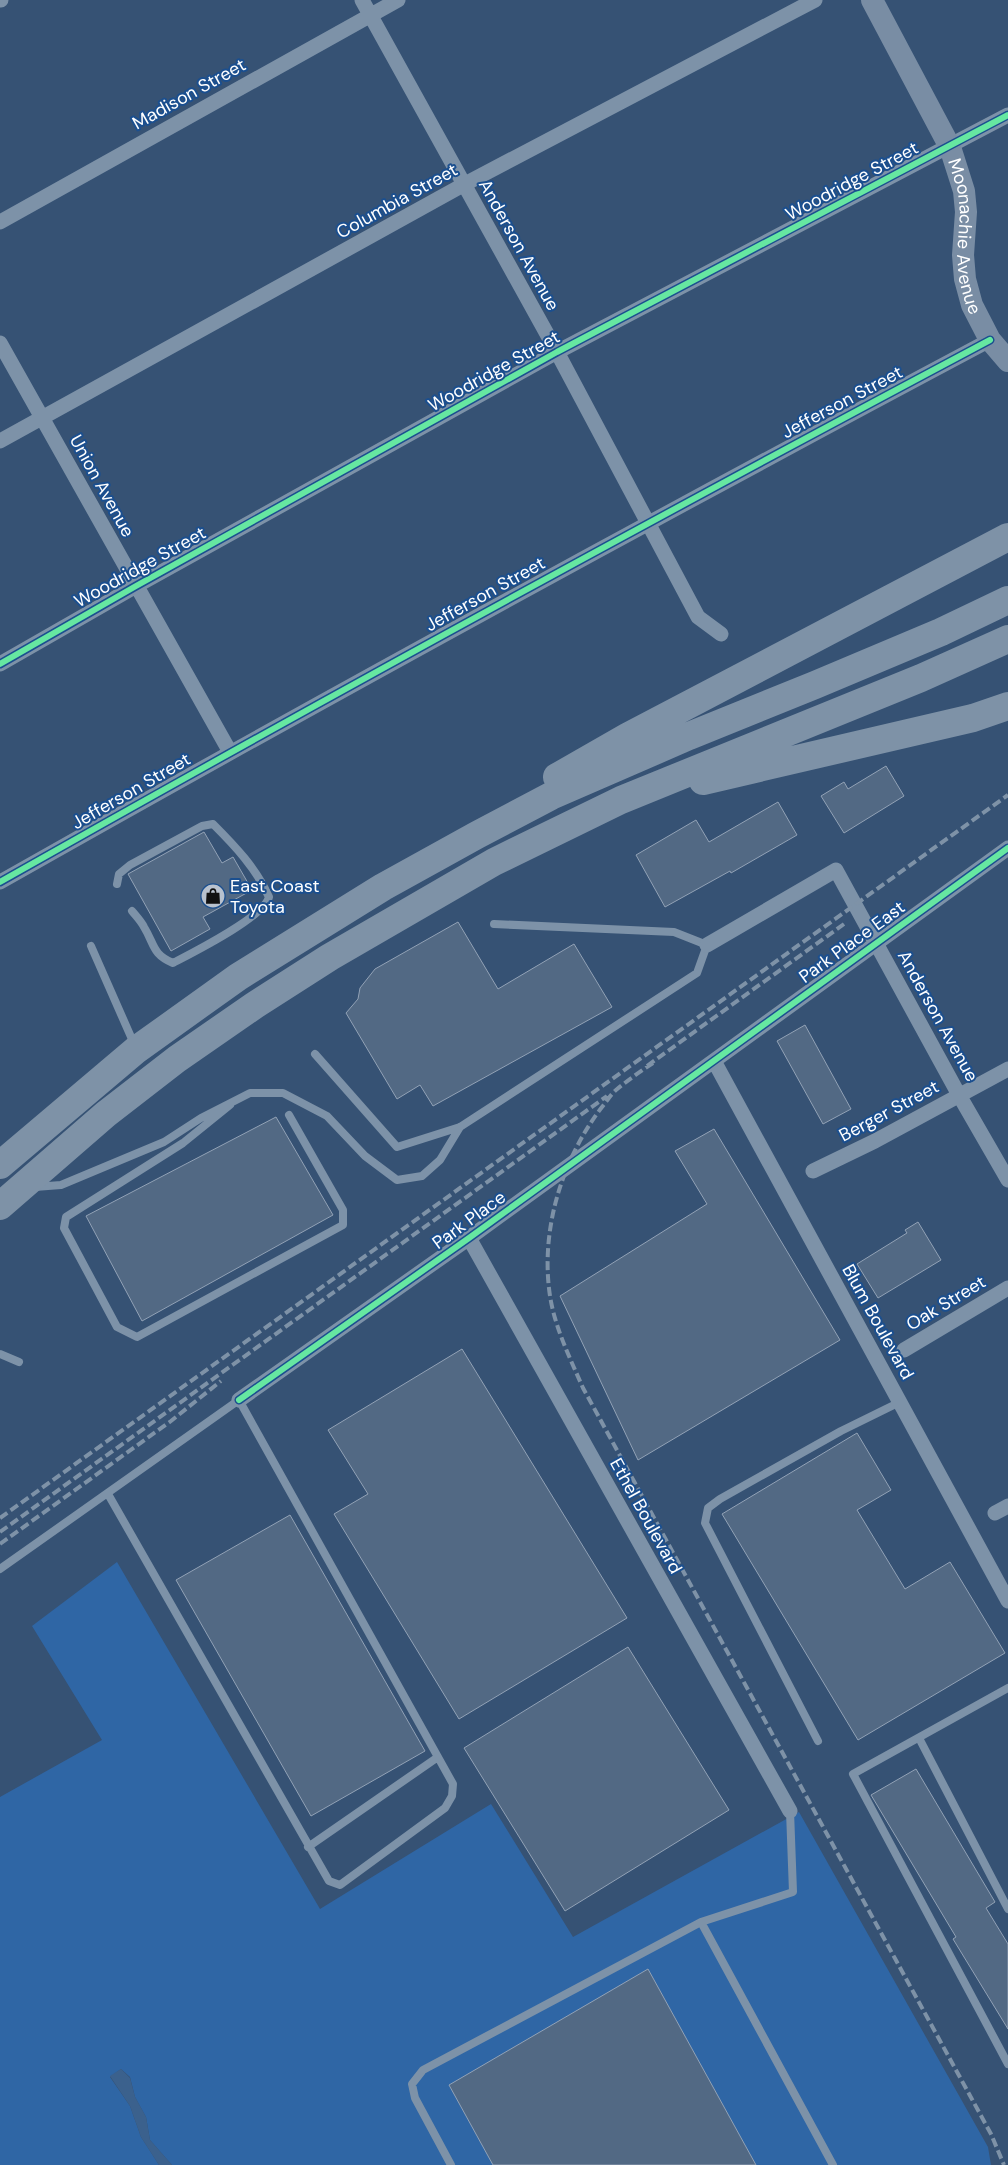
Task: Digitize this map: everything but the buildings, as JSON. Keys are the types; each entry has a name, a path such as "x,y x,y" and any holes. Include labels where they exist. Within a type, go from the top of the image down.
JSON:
{"highway":[{"path":"0,1165 136,1050 238,977 543,784 1008,537"},
{"path":"383,887 551,796 689,736 923,639 1008,600"},
{"path":"10,1197 106,1114 177,1059 255,1005 339,952 479,870 621,800 921,678 1008,639"},
{"path":"621,800 934,727 1004,707"}],"main road":[{"name":"Moonachie Avenue","path":"872,0 950,147 964,191 966,205 963,255 965,279 972,305 990,340 1008,361"}],"street":[{"name":"Anderson Avenue","path":"362,0 557,352 698,617 721,634"},
{"name":"Madison Street","path":"0,222 398,0"},
{"name":"Columbia Street","path":"0,441 463,185 815,0"},
{"name":"Woodridge Street","path":"0,664 136,586 557,352 1008,115"},
{"name":"Jefferson Street","path":"0,882 230,752 647,522 990,340"},
{"name":"Union Avenue","path":"0,343 230,752"},
{"name":"Park Place East","path":"714,1061 1008,848"},
{"name":"Anderson Avenue","path":"707,945 836,870 959,1095 1008,1180"},
{"name":"Park Place","path":"239,1400 469,1238 714,1061"},
{"name":"Blum Boulevard","path":"714,1061 1008,1601"},
{"name":"Berger Street","path":"813,1171 875,1141 1008,1069"},
{"name":"Ethel Boulevard","path":"469,1238 790,1811"},
{"name":"Oak Street","path":"904,1350 1008,1288"}],"lane":[{"path":"117,884 119,874 130,865 202,826 213,824 239,849 262,882 269,897 268,902 248,920 173,963 160,958 151,944 144,927 132,911"},
{"path":"315,1054 397,1147 460,1127 698,973 707,945 674,932 494,924"},
{"path":"91,946 136,1050"},
{"path":"10,1197 61,1185 164,1142 201,1118 230,1105 250,1093 283,1092 327,1116 365,1156 397,1180 422,1176 440,1160 460,1127"},
{"path":"230,1105 183,1143 66,1217 64,1228 117,1327 137,1337 343,1225 343,1210 289,1115"},
{"path":"0,1354 19,1362"},
{"path":"0,1569 239,1400 453,1784 452,1796 445,1808 340,1885 329,1881 108,1494"},
{"path":"818,1741 705,1523 708,1508 720,1499 841,1432 900,1402"},
{"path":"1008,1688 853,1774 1008,2064"},
{"path":"919,1738 1008,1909"},
{"path":"308,1847 438,1757"},
{"path":"451,2165 415,2098 412,2084 423,2070 701,1922 793,1892 790,1811"},
{"path":"701,1922 833,2165"}],"shaded area":[{"path":"117,1562 320,1909 491,1804 573,1937 799,1812 988,2147 991,2165 172,2165 150,2140 146,2117 135,2097 130,2077 121,2069 110,2077 130,2106 141,2137 159,2165 0,2165 0,1797 102,1740 32,1626"},
{"path":"121,2069 130,2078 135,2097 146,2117 150,2140 172,2165 159,2165 141,2137 130,2106 110,2076"}],"railway":[{"path":"0,1518 1008,795"},
{"path":"647,1066 844,924"},
{"path":"653,1063 616,1090 602,1107 588,1127 565,1172 557,1196 548,1246 550,1296 555,1320 583,1388 991,2134 1004,2165"},
{"path":"0,1532 607,1096"},
{"path":"0,1544 171,1421 221,1381"}],"cycle path":[{"path":"0,664 136,586 557,352 1008,115"},
{"path":"0,882 493,608 990,340"},
{"path":"239,1400 469,1238 1008,848"}],"place":[{"name":"East Coast Toyota","path":"213,896"}]}
